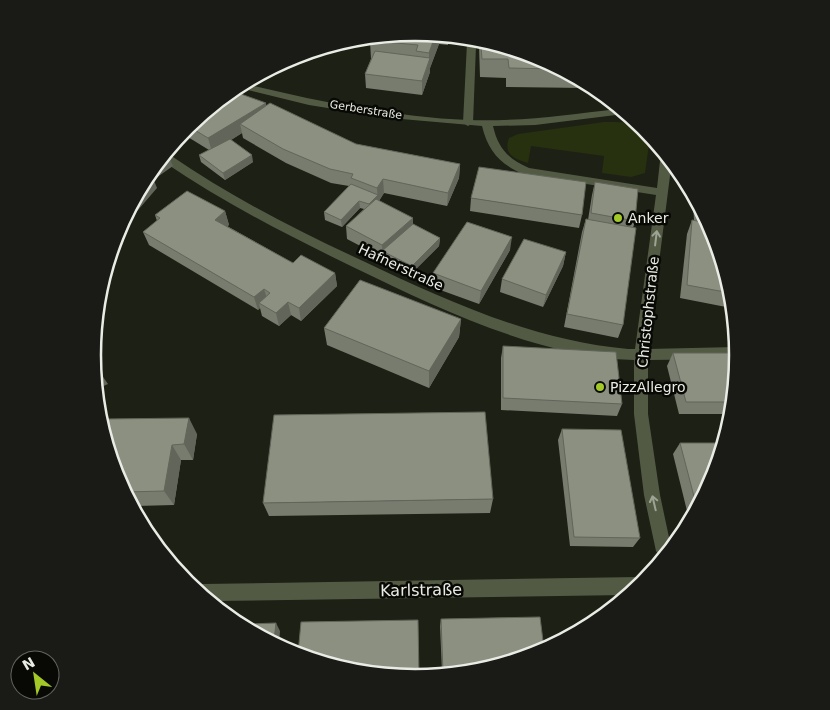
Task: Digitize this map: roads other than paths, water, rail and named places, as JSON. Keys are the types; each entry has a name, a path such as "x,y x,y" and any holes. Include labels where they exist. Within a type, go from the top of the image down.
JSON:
{"street":[{"path":"468,123 471,46"},
{"name":"Gerberstraße","path":"251,88 318,103 390,115 468,123 536,122 614,113"},
{"path":"487,124 491,143 500,155 512,165 527,171 661,192"},
{"name":"Hafnerstraße","path":"169,160 212,189 302,237 420,294 529,336 595,351 641,354 729,352"},
{"name":"Christophstraße","path":"663,547 652,495 641,414 641,354 665,166"},
{"name":"Karlstraße","path":"212,594 627,586"}],"place":[{"name":"Anker","path":"618,218"},
{"name":"PizzAllegro","path":"600,387"}]}
